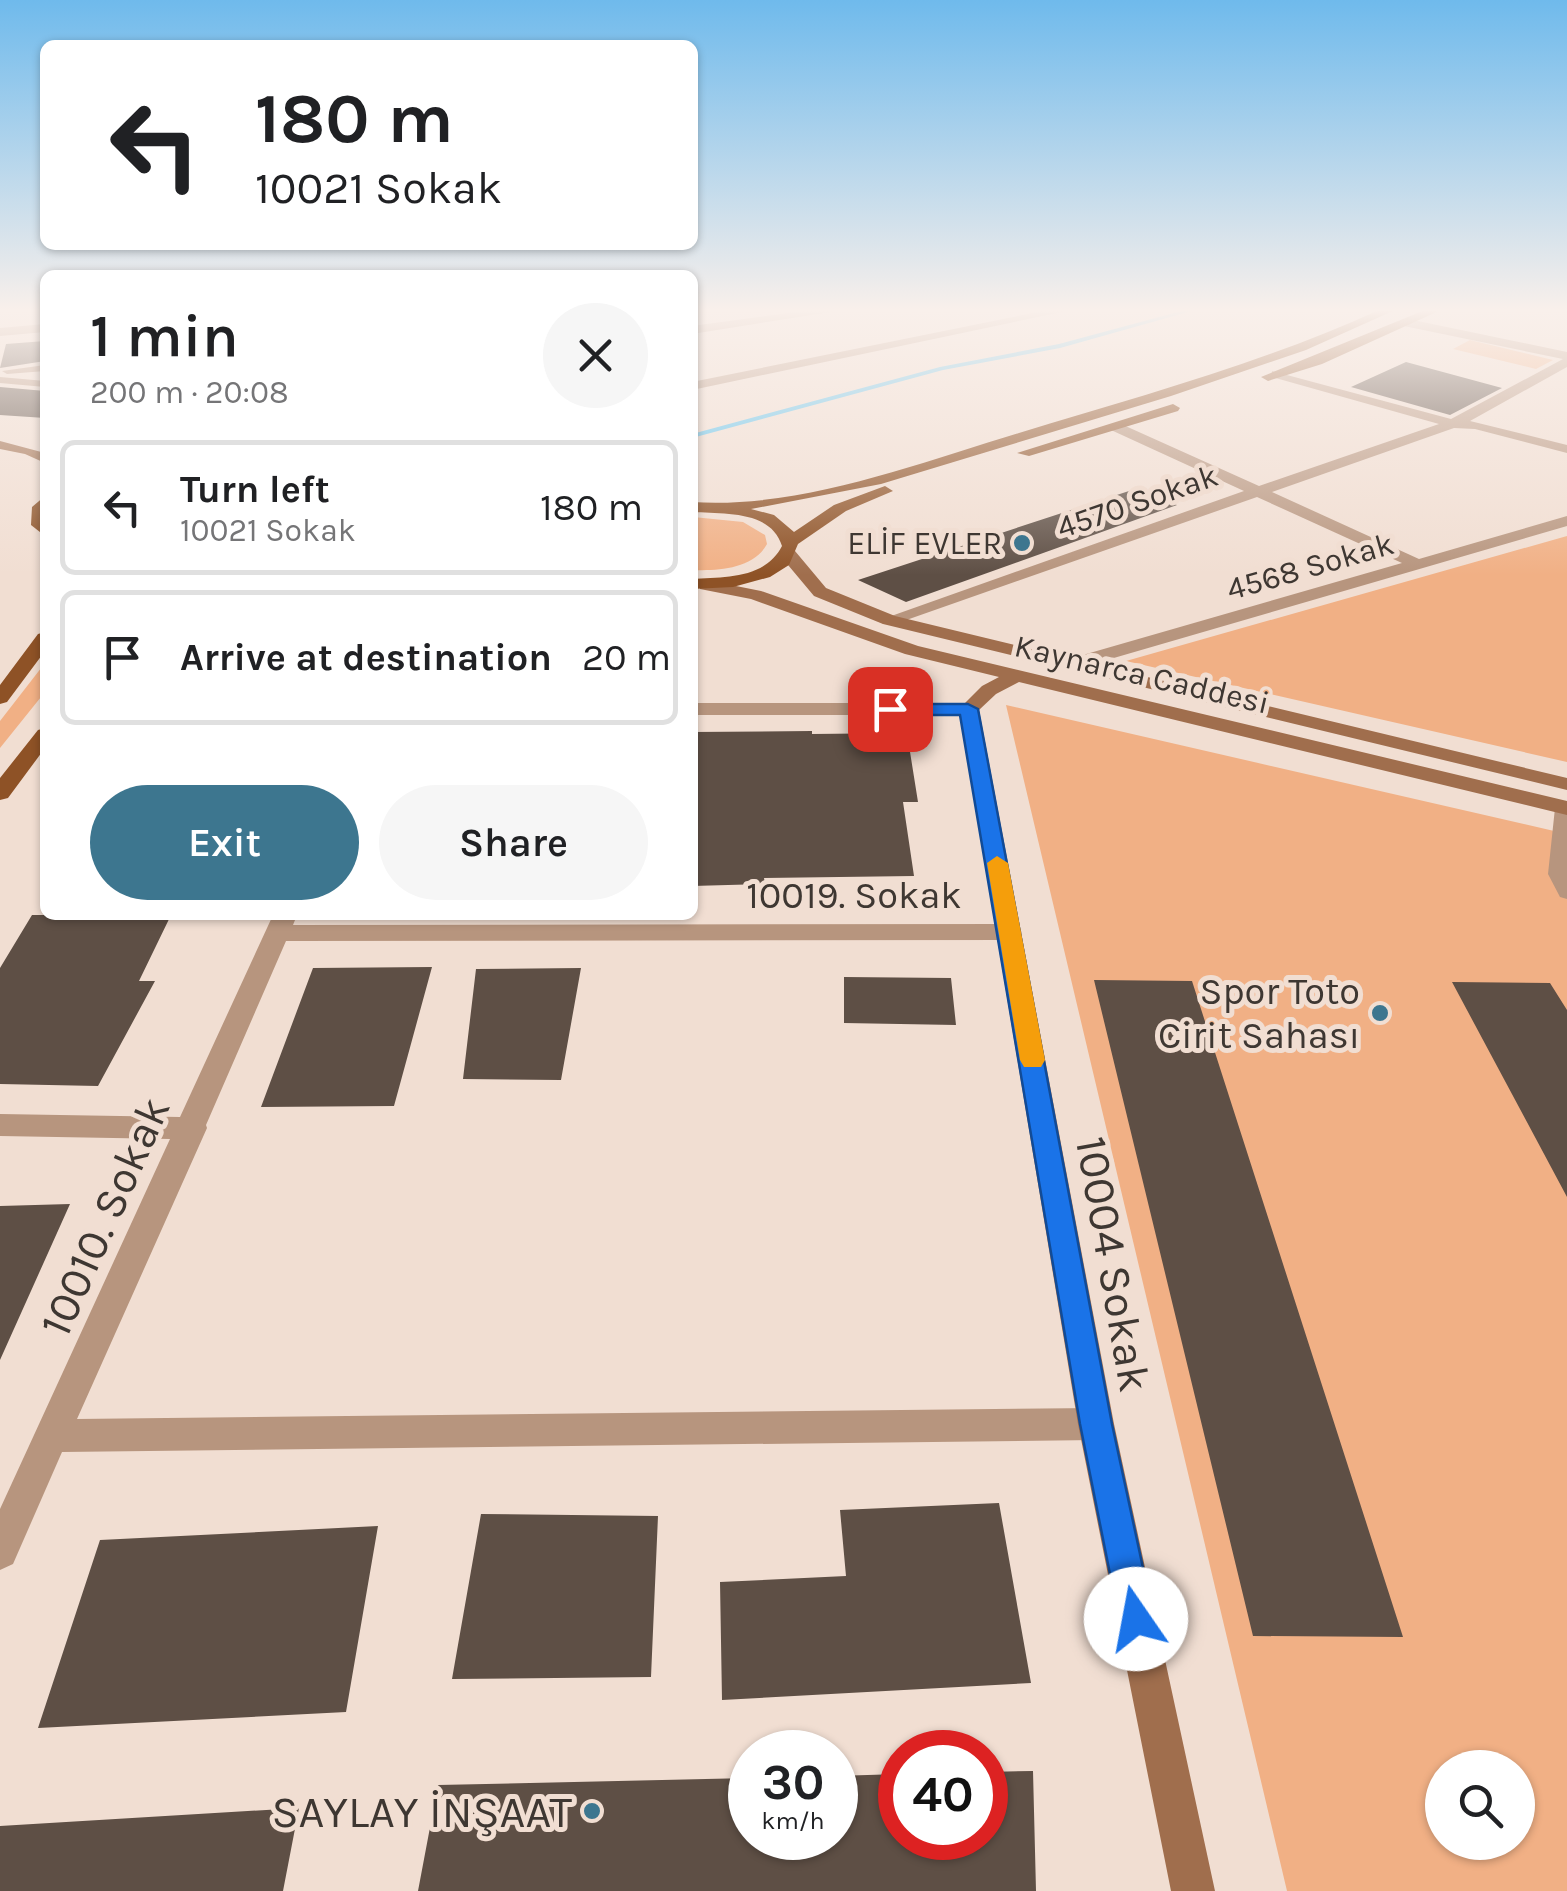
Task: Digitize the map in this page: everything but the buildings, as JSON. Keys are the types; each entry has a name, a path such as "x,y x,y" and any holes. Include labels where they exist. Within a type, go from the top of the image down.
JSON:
{"main road":[{"path":"718,506 790,500 907,470 1147,398"},
{"path":"791,548 840,508 882,492 1202,398"},
{"path":"0,435 30,434"},
{"path":"0,435 40,442"},
{"path":"0,444 40,456"},
{"name":"Kaynarca Caddesi","path":"698,506 718,506 770,517 785,527 791,548 820,592 889,620 1567,784"},
{"name":"Kaynarca Caddesi","path":"699,584 762,574 791,548"},
{"name":"Kaynarca Caddesi","path":"699,584 754,595 912,650 1566,808"},
{"path":"0,698 40,645"},
{"path":"968,709 989,690 1017,674"},
{"name":"10004 Sokak","path":"968,709 1096,1424 1193,1891"},
{"path":"0,793 40,741"}],"street":[{"path":"1362,398 1453,424 1476,425 1567,449"},
{"name":"4570 Sokak","path":"889,620 1453,424 1498,398"},
{"path":"1116,426 1421,566"},
{"name":"4568 Sokak","path":"1069,665 1567,522"},
{"path":"698,709 968,709"},
{"name":"10019. Sokak","path":"281,924 1010,932"},
{"name":"10010. Sokak","path":"0,1551 281,924"},
{"path":"0,1125 192,1128"},
{"path":"54,1436 1096,1424"}],"lane":[{"path":"1566,808 1558,874 1567,893"}],"shaded area":[{"path":"698,518 743,522 765,535 767,544 753,559 724,569 698,570"},
{"path":"1567,536 1567,762 1126,661"},
{"path":"40,669 40,698 0,748 0,721"},
{"path":"1006,705 1567,834 1567,1891 1287,1891"}],"waterway":[{"path":"698,434 831,398"}],"slow traffic":[{"path":"997,863 1033,1060"}],"place":[{"name":"ELİF EVLER","path":"1022,543"},
{"name":"Spor Toto Cirit Sahası","path":"1380,1013"},
{"name":"SAYLAY İNŞAAT","path":"592,1811"}],"route":[{"path":"890,709 968,709 1096,1424 1136,1619"}]}
